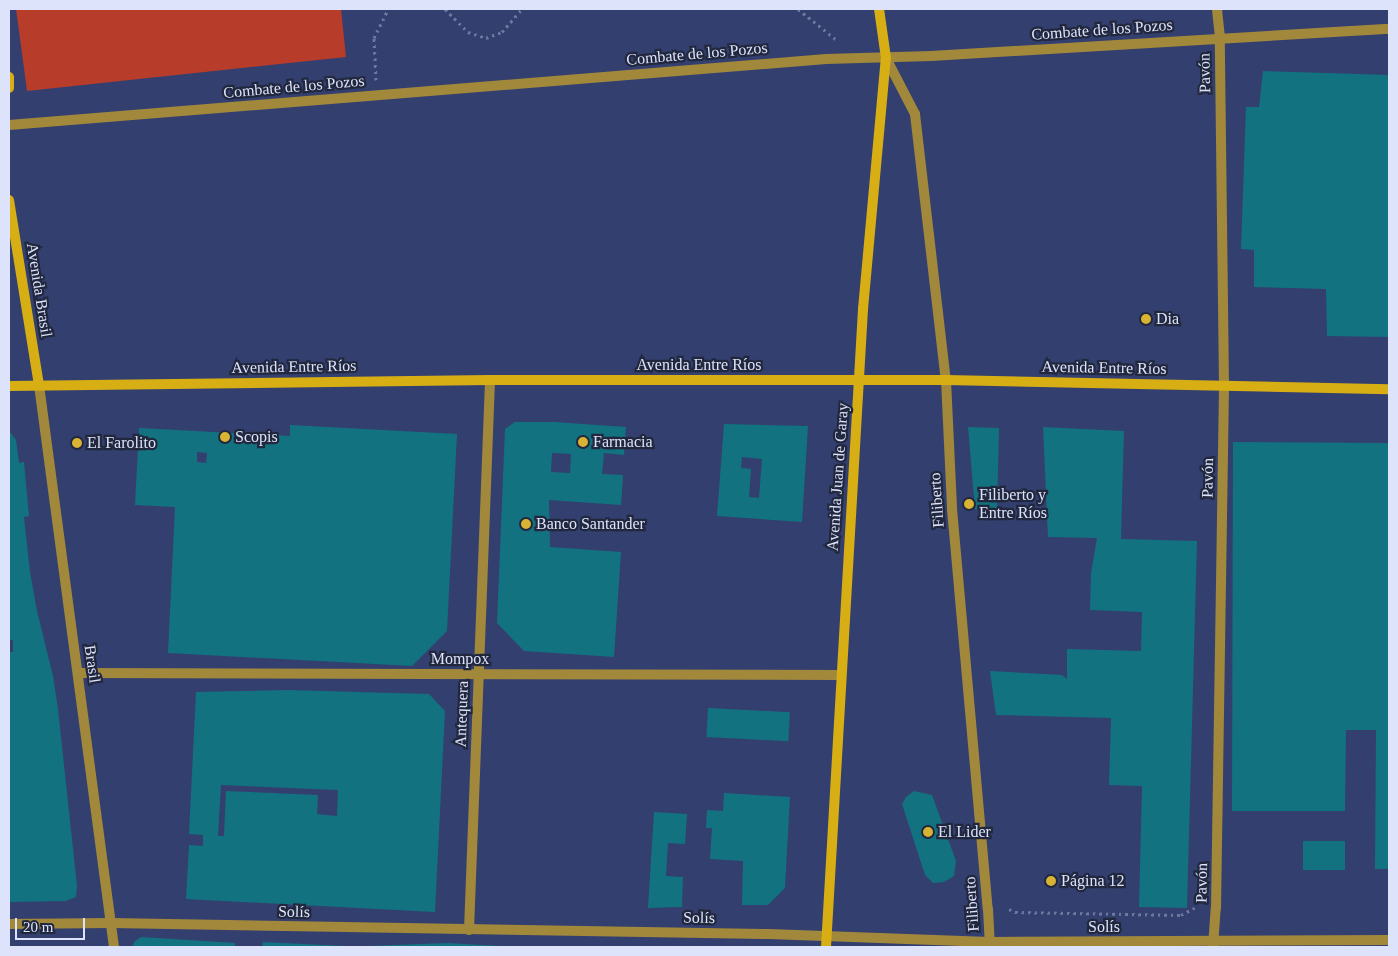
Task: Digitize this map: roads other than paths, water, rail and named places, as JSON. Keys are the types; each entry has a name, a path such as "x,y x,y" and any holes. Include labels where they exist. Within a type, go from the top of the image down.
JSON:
{"main road":[{"name":"Avenida Juan de Garay","path":"826,947 865,281 886,58 879,9"},
{"path":"9,77 9,88"},
{"name":"Avenida Brasil","path":"9,200 39,385"},
{"name":"Avenida Entre Ríos","path":"9,386 490,380 946,380 1389,390"}],"street":[{"name":"Pavón","path":"1214,944 1217,889 1224,386 1220,38 1217,9"},
{"name":"Combate de los Pozos","path":"9,125 859,58 1389,29"},
{"name":"Filiberto","path":"886,58 915,114 946,380 952,509 989,945"},
{"name":"Antequera","path":"469,930 490,380"},
{"name":"Brasil","path":"39,385 114,947"},
{"name":"Mompox","path":"78,673 841,675"},
{"name":"Solís","path":"9,924 111,923 826,936 989,945 1214,944 1389,940"}],"place":[{"name":"Dia","path":"1146,319"},
{"name":"Scopis","path":"225,437"},
{"name":"Farmacia","path":"583,442"},
{"name":"El Farolito","path":"77,443"},
{"name":"Filiberto y Entre Ríos","path":"969,504"},
{"name":"Banco Santander","path":"526,524"},
{"name":"El Lider","path":"928,832"},
{"name":"Página 12","path":"1051,881"}]}
